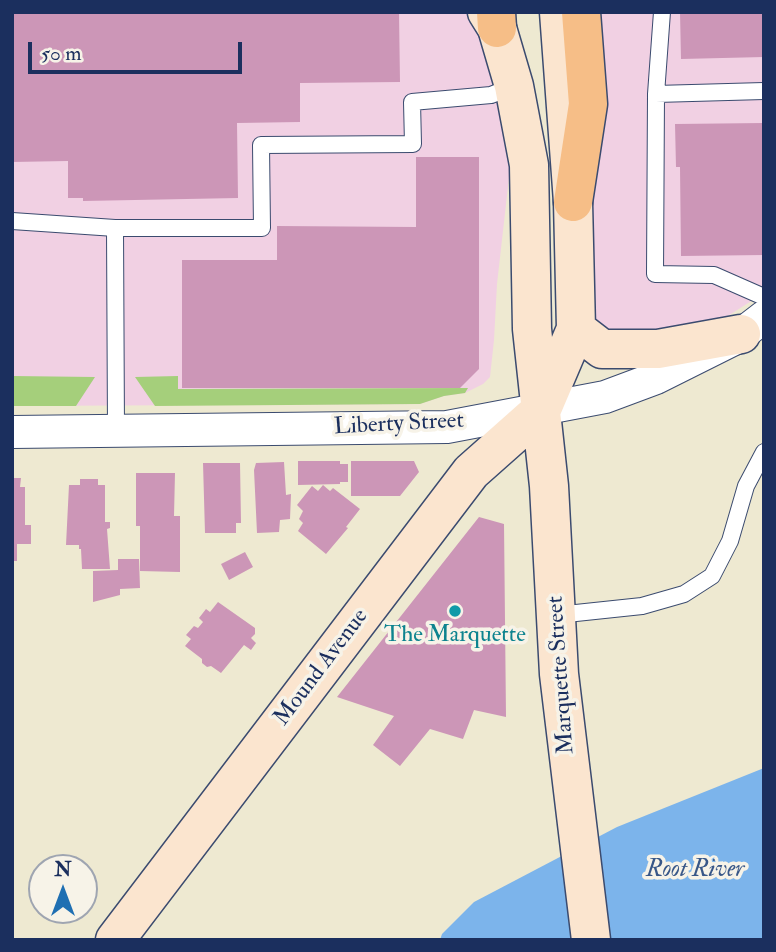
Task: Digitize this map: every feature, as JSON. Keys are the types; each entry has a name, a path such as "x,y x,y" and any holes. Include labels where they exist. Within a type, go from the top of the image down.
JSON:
{"main road":[{"path":"572,202 588,104 581,12"}],"street":[{"name":"Marquette Street","path":"542,409 576,329 572,202 559,12"},
{"name":"Marquette Street","path":"493,18 514,86 529,165 532,329 542,409 559,674 591,940"},
{"name":"Liberty Street","path":"12,432 447,427 605,397 656,378 752,326"},
{"path":"576,329 603,349 658,349 752,326"},
{"name":"Mound Avenue","path":"115,940 471,472 542,409"}],"lane":[{"path":"662,12 656,94 655,274 714,275 764,297"},
{"path":"12,220 115,228 262,228 261,145 412,144 412,102 491,95 514,86"},
{"path":"656,94 764,91"},
{"path":"115,228 116,431"},
{"path":"557,615 642,606 684,594 712,576 730,541 746,486 764,452"}],"shaded area":[{"path":"12,12 472,12 494,67 512,151 490,377 483,384 465,393 420,404 12,406"},
{"path":"588,12 764,12 764,293 712,326 623,339 594,323"}],"green space":[{"path":"12,376 95,377 76,406 12,406"},
{"path":"178,376 178,389 468,388 465,393 420,404 155,406 135,377"}],"water":[{"name":"Root River","path":"764,768 764,940 440,940 442,934 474,902 617,827"}],"building":[{"path":"12,12 399,12 400,82 300,83 300,122 237,123 238,198 83,201 83,198 68,198 68,161 12,162"},
{"path":"680,12 764,12 764,57 681,59"},
{"path":"764,123 764,255 681,256 680,167 676,167 675,124"},
{"path":"416,157 479,157 479,369 460,388 182,388 182,260 277,260 277,226 416,227"},
{"path":"298,461 340,461 340,464 348,464 348,482 298,485"},
{"path":"351,461 414,461 419,472 400,496 351,496"},
{"path":"284,462 286,495 291,494 290,519 280,520 279,532 257,533 256,463"},
{"path":"203,463 240,463 241,523 236,523 236,533 205,533"},
{"path":"136,473 175,473 174,516 180,516 180,572 140,571 140,526 136,526"},
{"path":"12,478 21,478 20,487 25,487 25,525 31,525 31,544 17,544 17,561 12,561"},
{"path":"80,479 98,479 98,485 105,485 105,522 110,522 110,528 107,529 110,569 82,569 79,545 66,545 69,485 80,485"},
{"path":"323,485 330,491 333,488 360,509 326,554 298,531 303,523 299,519 303,511 297,505 312,486 318,491"},
{"name":"The Marquette","path":"479,517 504,524 506,717 474,710 463,739 430,729 400,766 373,745 394,716 337,697"},
{"path":"245,552 253,567 229,580 221,564"},
{"path":"118,559 139,559 140,588 120,589 120,595 93,602 93,571 118,570"},
{"path":"218,602 255,628 255,634 251,638 256,643 251,650 244,645 221,673 211,666 207,667 202,663 202,659 185,646 191,639 186,635 194,626 198,628 203,622 199,618 206,609 210,612"}],"place":[{"name":"The Marquette","path":"455,611"}]}
